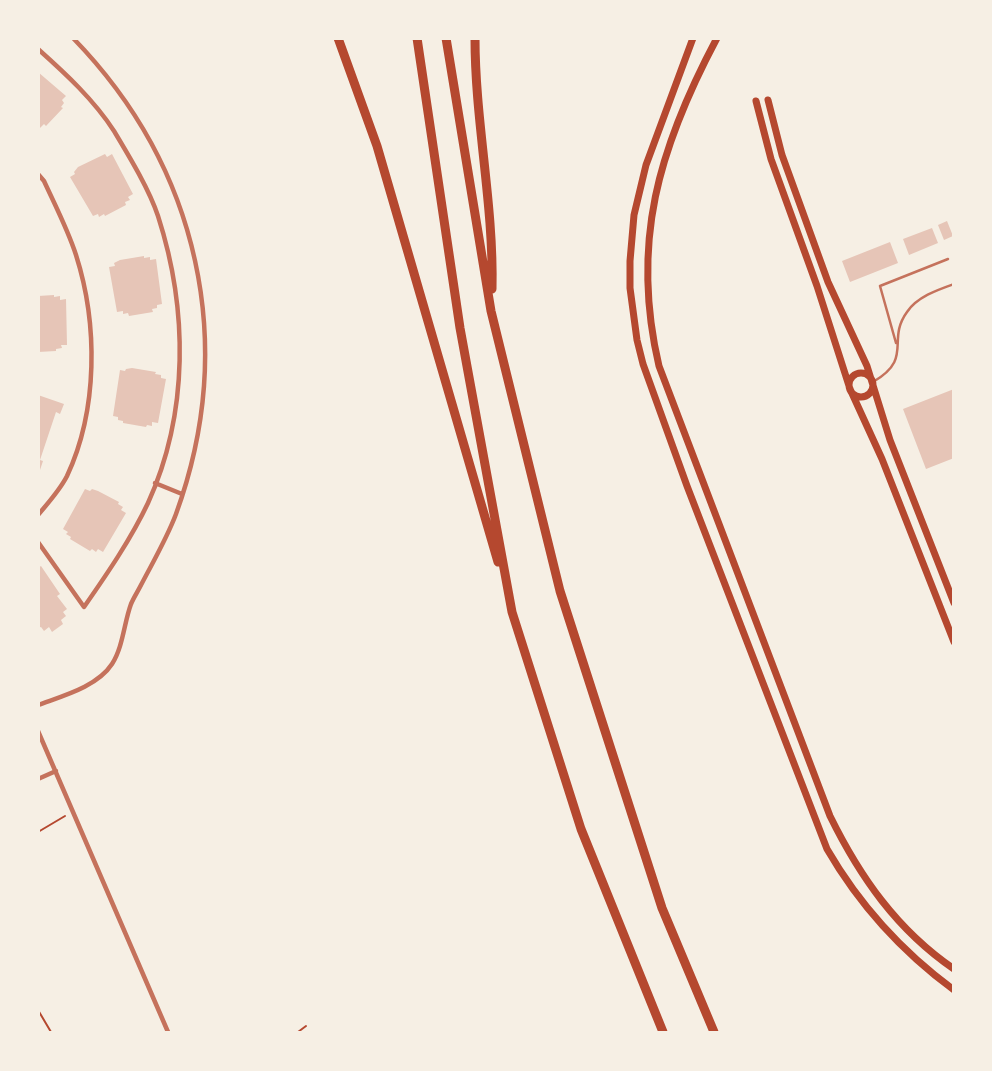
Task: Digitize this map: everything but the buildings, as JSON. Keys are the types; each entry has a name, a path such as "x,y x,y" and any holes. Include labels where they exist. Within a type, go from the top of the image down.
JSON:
{"highway":[{"path":"338,38 377,146 512,612 581,829 663,1032"},
{"path":"417,38 460,328 512,612"},
{"path":"446,38 491,312 560,591 662,908 714,1032"},
{"path":"475,38 482,149 493,242 491,312"}],"main road":[{"path":"693,38 646,165 634,215 630,288 643,364 827,849 845,881 888,934 925,969 954,990"},
{"path":"717,38 697,78 665,157 650,215 647,288 659,366 834,825 865,880 888,911 933,955 954,969"},
{"path":"768,100 782,155 819,256 873,382 890,440 954,603"},
{"path":"756,102 771,159 817,286 850,389 882,459 954,642"},
{"path":"858,374 869,375 873,382 873,389 865,397 854,395 850,389 852,378 858,374"}],"street":[{"path":"38,705 94,681 111,665 120,646 131,603 175,516 182,494 197,438 204,398 206,361 200,276 178,198 138,120 108,77 73,38"},
{"path":"38,49 81,90 113,130 158,214 174,287 181,358 177,405 149,502 120,554 84,607 38,542"},
{"path":"38,174 44,181 76,255 93,355 91,385 74,456 66,477 38,515"},
{"path":"155,483 182,494"},
{"path":"38,731 168,1032"},
{"path":"38,779 56,771"}],"lane":[{"path":"897,346 880,286 948,259"},
{"path":"873,382 893,368 902,321 907,312 925,296 954,284"}],"path":[{"path":"38,832 73,811"},
{"path":"38,1010 51,1032"},
{"path":"298,1032 306,1026"}]}
